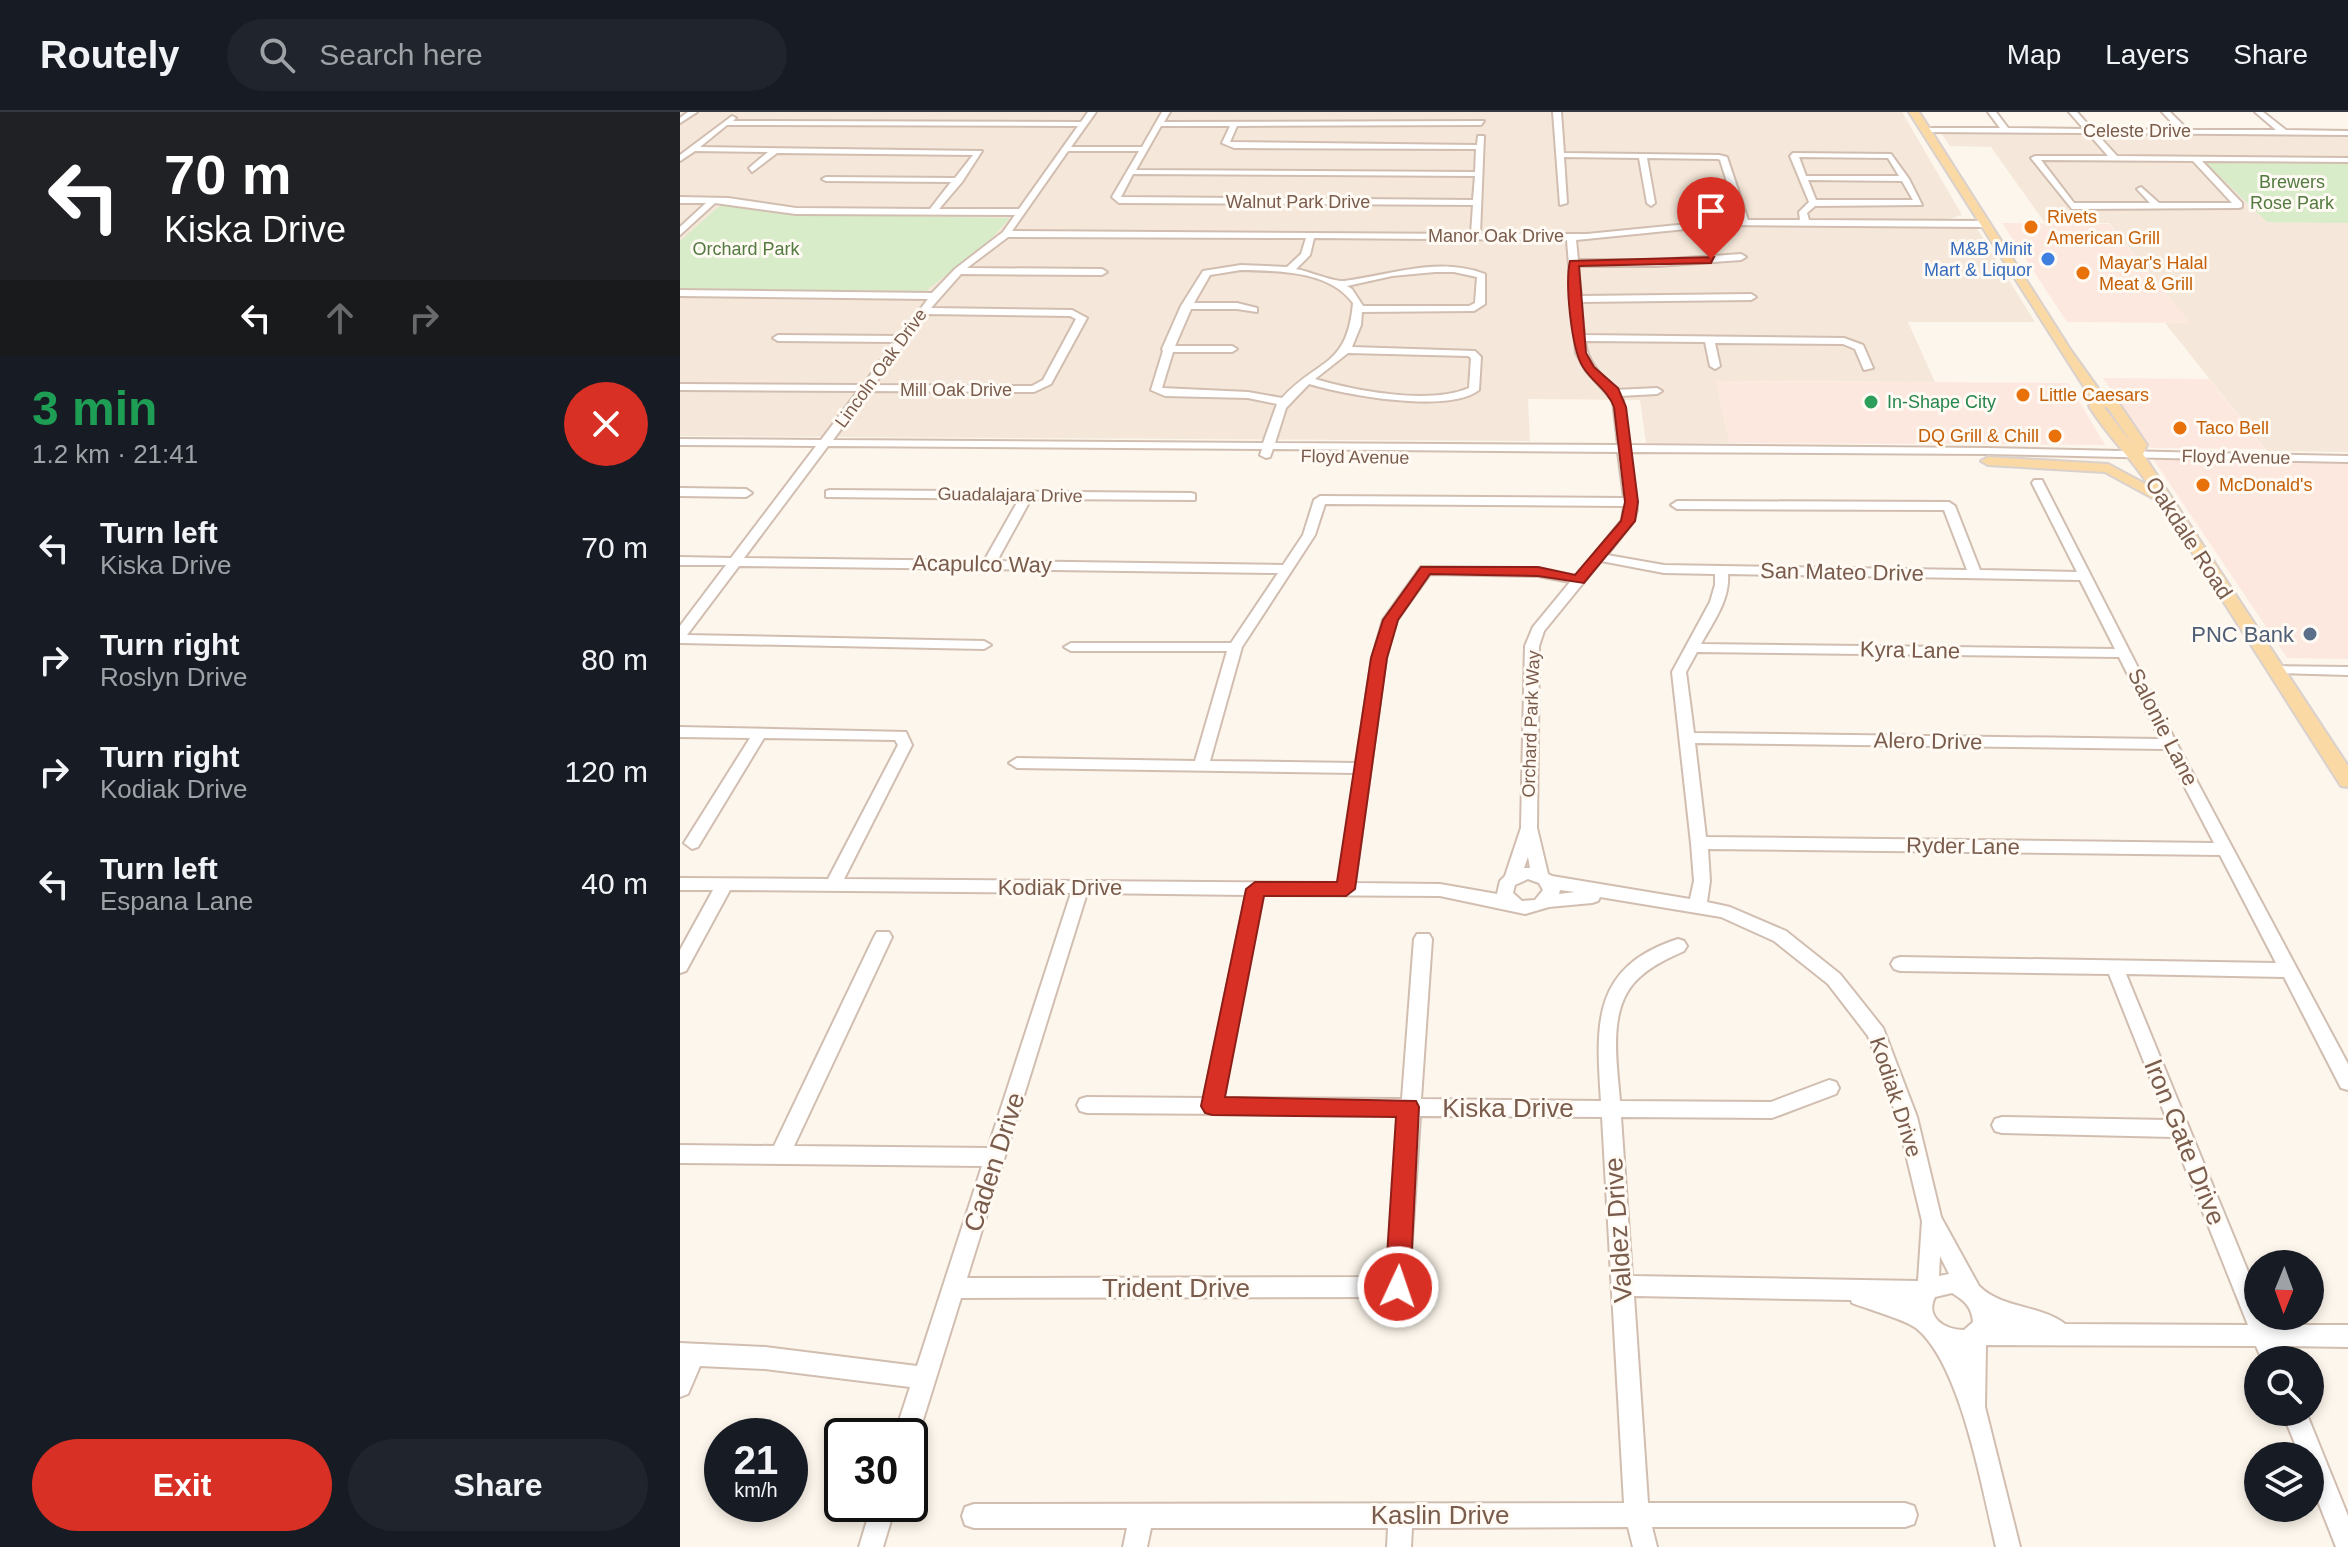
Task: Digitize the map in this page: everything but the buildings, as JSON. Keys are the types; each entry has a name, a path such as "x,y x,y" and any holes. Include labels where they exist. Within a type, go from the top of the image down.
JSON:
{"main road":[{"name":"Oakdale Road","path":"1914,112 2100,401 2096,406 2106,422 2123,447 2136,454 2163,501 2348,781"},
{"path":"1988,461 2108,468 2163,501"}],"street":[{"path":"680,159 739,112"},
{"name":"Lincoln Oak Drive","path":"680,637 923,311 958,271 1006,234 1092,112"},
{"path":"1166,112 1131,172 1479,174"},
{"path":"1475,236 1482,112"},
{"path":"1557,112 1563,203"},
{"path":"1992,112 2005,130"},
{"path":"2073,112 2115,159"},
{"path":"2166,112 2185,131"},
{"path":"2259,112 2283,132"},
{"path":"806,123 819,113"},
{"path":"882,124 894,113"},
{"path":"726,123 1084,124"},
{"path":"1235,123 1226,143 1228,145 1480,147"},
{"path":"1159,124 1481,123"},
{"name":"Celeste Drive","path":"1925,130 2348,133"},
{"path":"692,149 977,152 933,211"},
{"path":"1067,149 1144,149"},
{"path":"752,170 775,150"},
{"path":"1559,155 1719,157 1724,159 1744,222"},
{"path":"1642,155 1651,203"},
{"path":"1805,222 1803,212 1813,203 1918,203 1891,156 1795,155 1813,203"},
{"path":"2195,159 2238,206 2072,206 2035,158 2115,159 2195,159 2348,160"},
{"name":"Walnut Park Drive","path":"1131,172 1116,197 1119,200 1477,203"},
{"path":"1803,178 1905,179"},
{"path":"826,179 959,180"},
{"path":"2141,189 2158,207"},
{"path":"680,200 714,200 796,211 1022,212"},
{"path":"680,232 714,200"},
{"name":"Manor Oak Drive","path":"1006,234 1571,237 1744,222 1985,224"},
{"path":"1289,270 1305,255 1311,235"},
{"path":"1201,765 1235,647 1309,535 1320,500 1632,502 1615,393 1584,361 1579,338 1571,237"},
{"path":"1573,263 1657,263 1741,257"},
{"path":"1267,452 1275,419 1284,402 1334,365 1346,350 1358,309 1356,297 1342,284 1312,273 1289,270 1209,271 1204,274 1186,306 1167,349 1155,388 1158,391 1248,395 1284,402"},
{"path":"958,271 1102,272"},
{"path":"1342,284 1398,272 1478,273 1482,276 1480,304 1476,307 1358,309"},
{"path":"680,293 935,296"},
{"path":"1577,299 1751,297"},
{"path":"1186,306 1237,306 1254,310"},
{"name":"Mill Oak Drive","path":"680,387 1039,388 1047,382 1082,318 1080,315 923,311"},
{"path":"778,338 902,339"},
{"path":"1579,338 1853,343 1859,347 1868,368"},
{"path":"1709,339 1715,366"},
{"path":"1167,349 1232,349"},
{"path":"1309,381 1368,394 1468,394 1474,390 1476,357 1471,353 1346,350"},
{"path":"1615,393 1657,391"},
{"name":"Floyd Avenue","path":"680,442 822,448 1988,461 2028,453"},
{"name":"Floyd Avenue","path":"680,452 822,448"},
{"name":"Floyd Avenue","path":"1627,455 2028,453 2348,459"},
{"name":"Salonie Lane","path":"2038,483 2170,744 2348,1082"},
{"path":"680,492 746,493"},
{"name":"Guadalajara Drive","path":"830,494 1191,497"},
{"path":"989,564 1027,496"},
{"name":"Orchard Park Way","path":"1544,879 1529,828 1532,646 1538,630 1628,521 1632,502"},
{"path":"1677,505 1949,506 1975,574"},
{"name":"San Mateo Drive","path":"1599,557 1640,567 2085,576"},
{"name":"Acapulco Way","path":"680,561 1285,569"},
{"path":"1346,889 1379,658 1390,620 1426,570 1538,572 1578,580"},
{"path":"1698,904 1702,881 1699,843 1679,672 1695,648 1717,602 1722,585 1721,570"},
{"path":"680,637 984,645"},
{"path":"1071,647 1235,647"},
{"name":"Kyra Lane","path":"1695,648 2125,653"},
{"path":"2277,670 2348,671"},
{"path":"680,732 901,735 905,745 833,885"},
{"path":"692,843 760,733"},
{"name":"Alero Drive","path":"1685,738 2170,744"},
{"path":"1017,763 1361,768"},
{"name":"Orchard Park Way","path":"1510,879 1529,828"},
{"name":"Ryder Lane","path":"1699,843 2227,849"},
{"path":"1528,873 1544,879 1552,891 1547,901 1527,908 1512,903 1505,893 1510,879 1528,873"},
{"name":"Kodiak Drive","path":"1440,890 1510,879"},
{"name":"Kodiak Drive","path":"1544,879 1698,904 1738,916 1780,936 1834,979 1857,1004 1876,1033 1894,1076 1931,1219 1974,1295"},
{"name":"Kodiak Drive","path":"680,884 1440,890 1484,895 1512,903"},
{"path":"680,966 725,884"},
{"name":"Caden Drive","path":"912,1418 1081,887"},
{"path":"1212,1106 1255,889"},
{"name":"Kodiak Drive","path":"1547,901 1625,894"},
{"path":"780,1155 883,937"},
{"path":"1408,1107 1423,939"},
{"name":"Valdez Drive","path":"1645,1547 1637,1515 1606,1036 1612,1000 1633,967 1678,946"},
{"path":"1900,964 2290,970"},
{"name":"Iron Gate Drive","path":"2115,968 2267,1346"},
{"name":"Kiska Drive","path":"1087,1105 1772,1110 1829,1088"},
{"name":"Trident Drive","path":"953,1288 1398,1287 1408,1107"},
{"path":"2002,1125 2180,1129"},
{"path":"680,1154 995,1157"},
{"name":"Kodiak Drive","path":"1926,1290 1931,1219"},
{"path":"1622,1286 1847,1292 1926,1290 1943,1282 1974,1295 2006,1314 2073,1334"},
{"path":"1924,1320 1920,1305 1926,1290"},
{"path":"1847,1292 1924,1320 1942,1338 1975,1412 2008,1547"},
{"path":"1974,1295 1985,1317 1977,1336 1975,1412"},
{"path":"1942,1338 1959,1343 1977,1336 2073,1334 2348,1336"},
{"path":"680,1386 687,1354 765,1358 924,1378"},
{"path":"2300,1426 2348,1546"},
{"path":"1135,1547 1142,1515"},
{"path":"1399,1547 1401,1515"},
{"name":"Kaslin Drive","path":"974,1516 1905,1515"},
{"path":"871,1547 879,1522"}],"shaded area":[{"path":"680,112 1902,112 1962,215 1946,220 1749,218 1750,224 1976,227 2035,322 1908,322 1935,382 1716,381 1730,443 1646,443 1640,400 1528,399 1530,441 680,436"},
{"path":"1941,133 2348,135 2348,452 2267,451 2165,323 2189,323 2109,223 2045,223 1991,147 1950,146"},
{"path":"2002,223 2109,224 2190,323 2067,322"},
{"path":"2103,378 2209,379 2265,449 2150,448"},
{"path":"1716,381 2068,383 2105,445 1730,443"},
{"path":"2153,459 2348,460 2348,659 2287,658"}],"green space":[{"name":"Brewers Rose Park","path":"2205,162 2348,163 2348,223 2267,222"},
{"name":"Orchard Park","path":"726,205 786,214 1010,218 989,241 926,291 680,289 680,241 718,207"}],"place":[{"name":"Rivets American Grill","path":"2031,227"},
{"name":"M&B Minit Mart & Liquor","path":"2048,259"},
{"name":"Mayar's Halal Meat & Grill","path":"2083,273"},
{"name":"Little Caesars","path":"2023,395"},
{"name":"In-Shape City","path":"1871,402"},
{"name":"Taco Bell","path":"2180,428"},
{"name":"DQ Grill & Chill","path":"2055,436"},
{"name":"McDonald's","path":"2203,485"},
{"name":"PNC Bank","path":"2310,634"}],"route":[{"path":"1398,1287 1408,1107 1212,1106 1255,889 1346,889 1379,658 1390,620 1426,570 1538,572 1578,580 1628,521 1632,502 1620,407 1613,391 1590,369 1581,353 1573,263 1657,263 1711,259"}]}
